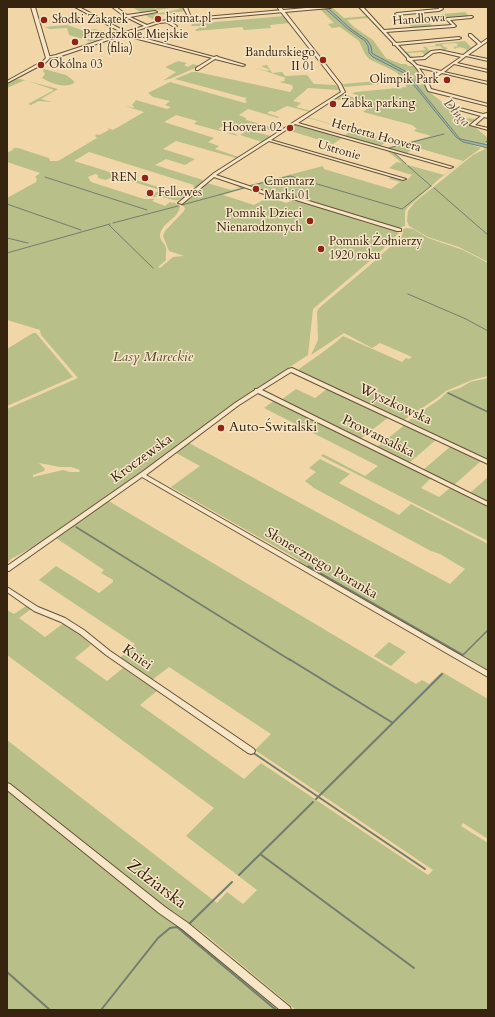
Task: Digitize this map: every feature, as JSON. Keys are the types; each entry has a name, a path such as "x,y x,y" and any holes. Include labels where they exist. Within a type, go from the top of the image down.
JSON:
{"street":[{"path":"7,82 45,62 48,57 33,7"},
{"path":"77,7 125,33 243,64"},
{"path":"114,7 145,26"},
{"path":"185,7 191,19"},
{"path":"180,203 214,176 338,96 343,91 279,7"},
{"path":"48,57 55,57 145,26 167,21 329,7"},
{"path":"361,7 416,66 427,83 428,89 488,105"},
{"path":"397,14 441,8"},
{"path":"127,16 155,12"},
{"name":"Handlowa","path":"383,31 452,27 454,25 448,19 471,17"},
{"path":"167,21 175,26"},
{"path":"470,35 480,44"},
{"path":"394,44 459,38"},
{"path":"427,83 488,39"},
{"path":"408,59 424,58 432,52 440,51 488,60"},
{"path":"197,69 216,57"},
{"path":"453,63 488,72"},
{"path":"416,66 488,83"},
{"path":"448,106 486,116"},
{"path":"488,113 472,125 488,129"},
{"name":"Herberta Hoovera","path":"295,123 386,150 451,167"},
{"name":"Ustronie","path":"268,140 404,179"},
{"path":"214,176 275,196 297,199 399,230"},
{"name":"Kroczewska","path":"7,569 142,475 257,390 292,370"},
{"name":"Wyszkowska","path":"292,370 488,462"},
{"name":"Prowansalska","path":"257,390 488,504"},
{"name":"Słonecznego Poranka","path":"142,475 488,674"},
{"name":"Kniei","path":"7,589 36,609 63,620 82,632 92,642 251,751"},
{"name":"Zdziarska","path":"7,786 162,910 185,926 287,1010"}],"green space":[{"path":"132,7 153,7 157,10 151,12 154,14 180,9 176,7 181,7 185,11 158,15 157,17 159,19 152,19"},
{"path":"154,7 176,7 158,10"},
{"path":"336,7 333,8 344,18 367,16 369,18 347,20 354,27 373,40 386,58 408,66 414,66 420,73 414,74 422,84 425,85 428,91 465,120 469,118 474,119 481,116 473,122 469,122 488,138 488,145 486,145 486,143 484,145 460,139 405,71 372,53 371,46 367,40 351,29 328,8"},
{"path":"325,8 348,29 365,41 368,46 368,50 379,60 403,71 456,137 461,141 481,148 439,179 408,207 405,211 405,226 398,228 298,197 287,195 279,196 247,186 323,166 324,169 391,189 400,182 389,179 391,176 406,181 412,175 389,168 397,162 402,163 386,150 394,153 408,165 444,175 463,161 415,147 406,154 386,148 431,136 414,131 416,129 427,131 417,129 412,125 363,112 368,108 336,99 345,93 354,97 358,96 352,93 356,92 407,87 403,82 345,87 342,84 402,79 396,72 369,59 359,41 340,27 332,28 328,24 334,23 320,9 309,10"},
{"path":"465,12 469,16 428,21 433,27 414,29 401,18"},
{"path":"284,16 290,23 270,25 271,28 244,30 242,27 196,31 195,30 203,26 191,26 192,24"},
{"path":"67,25 85,31 95,29 106,32 115,31 120,33 103,40 97,37 100,36 95,34 86,37 101,40 86,42 89,41 69,35 67,28 50,29 45,27"},
{"path":"465,41 471,47 475,46 466,51 466,49 459,47 454,49 454,46 456,47 458,45 456,43 442,44 444,47 448,48 444,51 440,49 443,49 440,46 426,47 431,52 425,56 422,52 408,53 414,57 411,58 404,52 426,50 423,47 436,46 435,44"},
{"path":"178,61 187,63 184,65 188,67 193,64 200,66 164,80 176,72 165,67"},
{"name":"Lasy Mareckie","path":"267,65 272,73 282,72 285,76 307,75 314,84 336,85 339,90 308,88 293,101 301,103 296,107 311,111 310,112 287,106 275,112 270,111 267,113 279,117 278,118 248,109 239,115 246,118 246,120 282,130 277,132 260,128 255,132 271,136 262,142 240,135 248,130 226,124 218,129 236,134 238,136 194,124 197,121 176,115 164,122 214,138 208,142 219,146 215,149 239,157 236,158 176,141 163,149 195,159 185,165 166,159 155,165 203,180 202,181 204,182 197,187 193,187 194,185 89,152 74,161 181,194 189,189 194,190 178,200 160,196 166,192 162,191 155,196 158,197 145,197 148,195 151,196 160,190 114,176 106,180 98,178 98,175 95,174 88,177 91,182 144,199 155,199 152,201 165,206 170,202 173,202 180,206 177,214 163,227 161,231 160,237 166,247 166,260 158,267 160,268 173,257 184,256 169,251 163,236 165,231 184,211 185,208 181,204 207,183 231,190 240,188 235,185 246,188 223,195 254,205 269,197 286,203 294,200 301,201 354,217 363,222 399,233 378,254 313,309 308,355 227,408 171,451 33,547 11,559 7,564 7,409 78,378 41,335 40,330 7,320 7,198 36,182 37,179 35,177 40,173 7,162 7,153 14,149 13,148 18,148 49,158 50,161 58,161 97,138 95,136 97,134 99,135 109,130 107,128 113,130 144,112 125,106 135,108 132,105 136,100 167,109 171,107 165,105 170,101 153,97 148,93 170,82 245,103 247,102 245,100 247,98 175,79 192,72 290,92 293,88 292,85 279,82 285,81 284,79 286,78 253,67 267,71 270,70 261,66","holes":["39,463 60,467 71,467 80,470 79,472 63,470 33,477 33,475 44,471 45,469"]},
{"path":"44,69 66,75 74,81 74,83 70,85 58,85 49,82 42,78 45,74 43,71"},
{"path":"17,78 15,80 25,80 7,88 7,84 10,82 7,83"},
{"path":"28,81 58,89 41,99 52,102 39,101 31,105 28,104 54,90"},
{"path":"307,117 389,140 380,146 344,136 352,130 306,118"},
{"path":"295,125 342,138 333,144 287,130"},
{"path":"483,147 488,148 488,262 459,247 428,237 409,226 407,221 408,211 415,202 473,155 485,149"},
{"path":"403,229 413,229 428,238 463,250 488,263 488,376 472,380 446,391 404,420 299,371 299,369 343,336 402,362 406,358 409,359 412,357 380,343 372,348 344,333 311,355 318,340 317,312 319,308 401,237"},
{"path":"33,333 36,333 73,377 7,406 7,349"},
{"path":"488,378 488,460 408,421 440,399 447,392 460,388 470,382"},
{"path":"296,389 315,398 327,389 389,417 360,439 281,400"},
{"path":"275,400 431,478 421,488 439,497 450,488 488,507 488,541 321,456 323,454 365,476 378,466 264,408"},
{"path":"406,424 437,439 409,463 377,447"},
{"path":"189,443 450,584 465,569 440,554 431,551 314,488 305,481 316,472 309,468 320,459 350,474 339,483 399,515 411,504 488,544 488,672 297,562 299,560 171,487 200,466 176,453"},
{"path":"451,446 481,461 454,485 423,470"},
{"path":"488,477 488,502 470,493"},
{"path":"107,500 416,684 422,680 429,684 442,672 488,699 488,839 463,823 461,826 488,843 488,1010 296,1010 206,935 173,911 171,913 158,904 41,809 41,807 31,799 29,800 7,781 7,740 217,903 227,892 243,904 257,890 186,836 214,808 7,655 7,610 14,614 26,606 31,609 19,618 45,637 64,623 91,645 75,658 107,681 123,668 157,691 140,705 244,779 261,763 428,875 433,870 255,750 271,734 169,667 152,680 120,658 135,644 39,580 56,566 99,593 113,582 113,580 101,573 104,570 56,538"},
{"path":"389,642 406,652 391,666 374,656"},
{"path":"7,788 282,1010 7,1010"}],"shaded area":[{"path":"325,8 328,8 351,29 367,40 371,46 372,53 405,71 460,139 488,145 488,148 463,142 456,137 404,73 373,57 369,53 368,46 365,41 348,29"}],"waterway":[{"path":"406,164 389,148 444,134"},
{"path":"249,186 290,176 402,209 431,186 408,166"},
{"path":"45,177 147,210"},
{"path":"182,205 244,188"},
{"path":"434,188 488,235"},
{"path":"7,204 81,230"},
{"path":"113,223 178,206"},
{"path":"7,253 110,224"},
{"path":"109,225 153,268"},
{"path":"7,238 28,243"},
{"path":"408,294 466,319 488,331"},
{"path":"448,393 488,412"},
{"path":"76,527 290,660"},
{"path":"308,566 463,655 488,630"},
{"path":"289,659 393,723"},
{"path":"393,723 442,674"},
{"path":"318,797 393,723"},
{"path":"252,752 318,797"},
{"path":"318,797 425,869"},
{"path":"260,854 313,802"},
{"path":"239,875 260,854"},
{"path":"260,854 414,968"},
{"path":"190,923 232,882"},
{"path":"101,1010 158,938 170,928 177,927 276,1010"},
{"path":"7,972 50,1010"}],"place":[{"name":"bitmat.pl","path":"158,19"},
{"name":"Słodki Zakątek","path":"44,20"},
{"name":"Przedszkole Miejskie nr 1 (filia)","path":"75,42"},
{"name":"Bandurskiego II 01","path":"323,60"},
{"name":"Okólna 03","path":"41,65"},
{"name":"Olimpik Park","path":"447,80"},
{"name":"Żabka parking","path":"333,104"},
{"name":"Hoovera 02","path":"290,128"},
{"name":"REN","path":"145,178"},
{"name":"Cmentarz Marki 01","path":"256,189"},
{"name":"Fellowes","path":"150,193"},
{"name":"Pomnik Dzieci Nienarodzonych","path":"310,221"},
{"name":"Pomnik Żołnierzy 1920 roku","path":"321,249"},
{"name":"Auto-Świtalski","path":"221,428"}],"water label":[{"name":"Długa","path":"456,113"}]}
